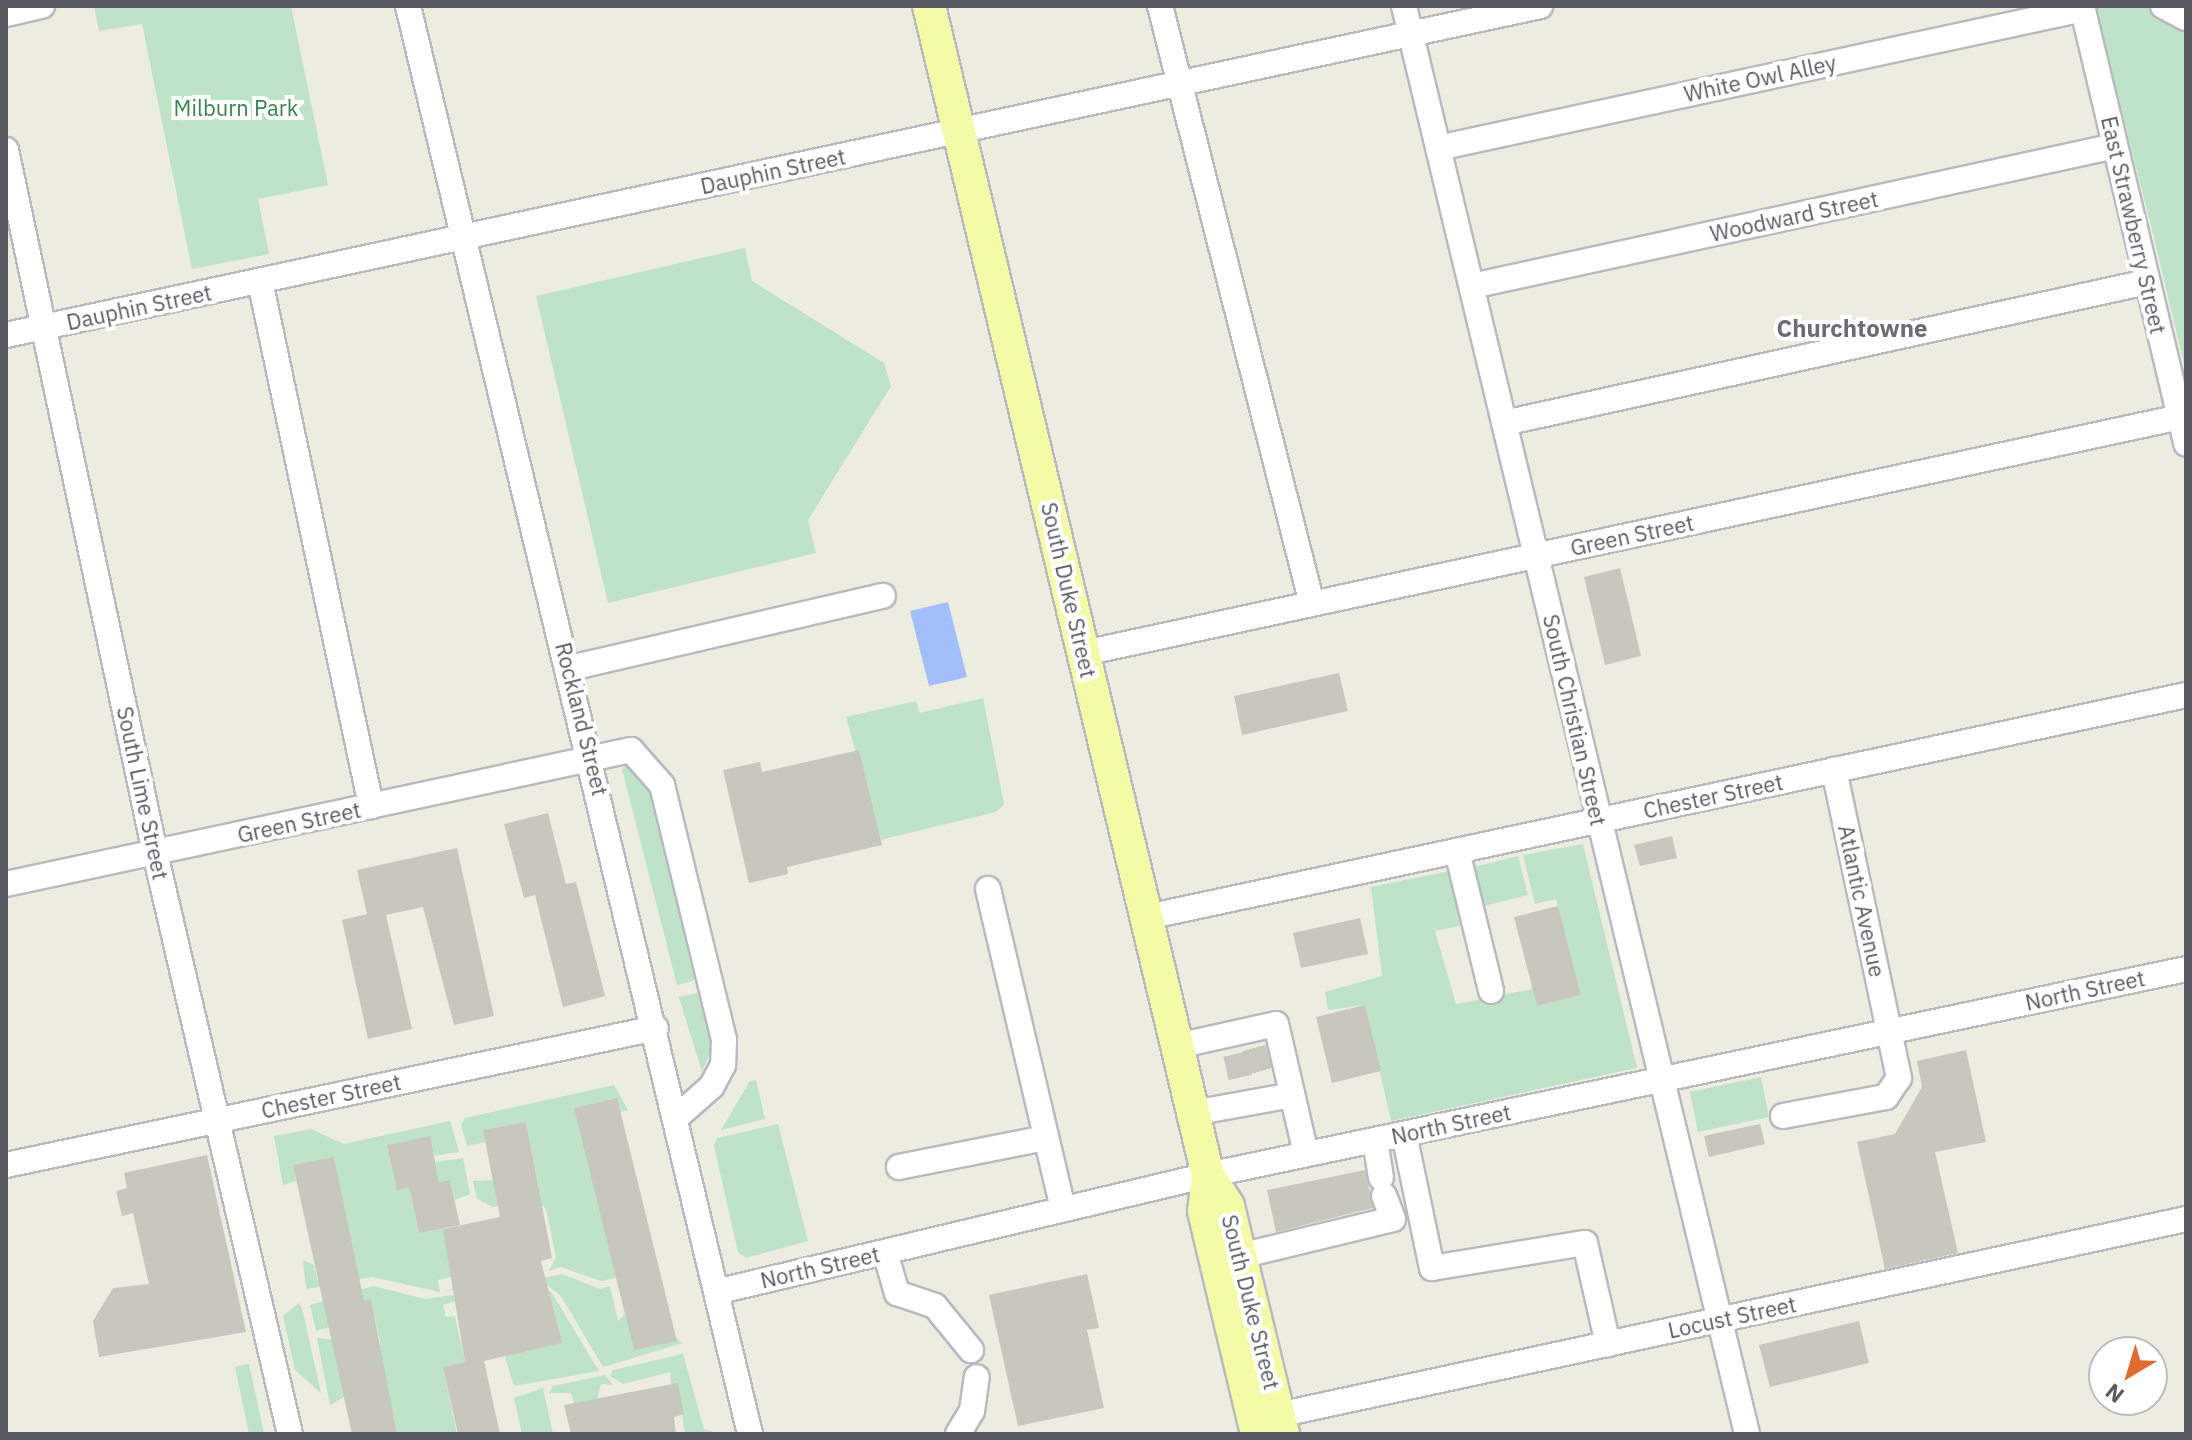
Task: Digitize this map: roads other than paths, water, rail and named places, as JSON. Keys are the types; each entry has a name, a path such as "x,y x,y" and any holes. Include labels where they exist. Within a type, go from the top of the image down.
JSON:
{"main road":[{"name":"South Duke Street","path":"929,6 1208,1175 1228,1206 1273,1428"},
{"name":"South Duke Street","path":"1208,1175 1204,1211 1273,1428"}],"street":[{"path":"6,14 42,6"},
{"name":"Rockland Street","path":"408,6 720,1291 750,1434"},
{"path":"1160,6 1312,604"},
{"name":"South Christian Street","path":"1404,6 1747,1434"},
{"name":"Dauphin Street","path":"6,335 1540,6"},
{"path":"2163,6 2186,18"},
{"name":"East Strawberry Street","path":"2082,7 2186,444"},
{"name":"White Owl Alley","path":"1438,148 2082,7"},
{"name":"Woodward Street","path":"1472,286 2115,146"},
{"name":"South Lime Street","path":"6,150 155,853 290,1434"},
{"path":"260,281 371,806"},
{"path":"1504,423 2147,282"},
{"name":"Green Street","path":"1084,653 2180,417"},
{"path":"570,668 883,596"},
{"name":"Chester Street","path":"1147,917 2186,695"},
{"name":"Green Street","path":"6,884 631,750 662,785 720,1024 723,1065 712,1086 678,1116"},
{"name":"Atlantic Avenue","path":"1783,1116 1886,1097 1899,1078 1834,770"},
{"path":"1457,851 1491,991"},
{"path":"988,889 1063,1209"},
{"name":"North Street","path":"720,1291 1208,1175 2186,969"},
{"path":"1177,1046 1242,1042 1276,1024 1306,1154"},
{"name":"Chester Street","path":"6,1165 656,1028"},
{"path":"1193,1113 1255,1091 1292,1095"},
{"path":"1387,1201 1390,1137"},
{"path":"1240,1256 1387,1201 1400,1199 1390,1137"},
{"path":"1390,1137 1432,1268 1585,1243 1608,1344"},
{"path":"899,1167 1046,1138"},
{"name":"Locust Street","path":"1273,1428 1608,1344 2186,1219"},
{"path":"885,1252 897,1293 935,1306 971,1350"},
{"path":"958,1434 972,1411 977,1377"}],"water":[{"path":"948,602 967,677 929,686 910,611"}],"tunnel":[{"path":"1254,1048 1263,1079"},
{"path":"1235,1054 1242,1084"}],"district":[{"name":"Churchtowne","path":"1852,329"}],"park label":[{"name":"Milburn Park","path":"236,108"}]}
